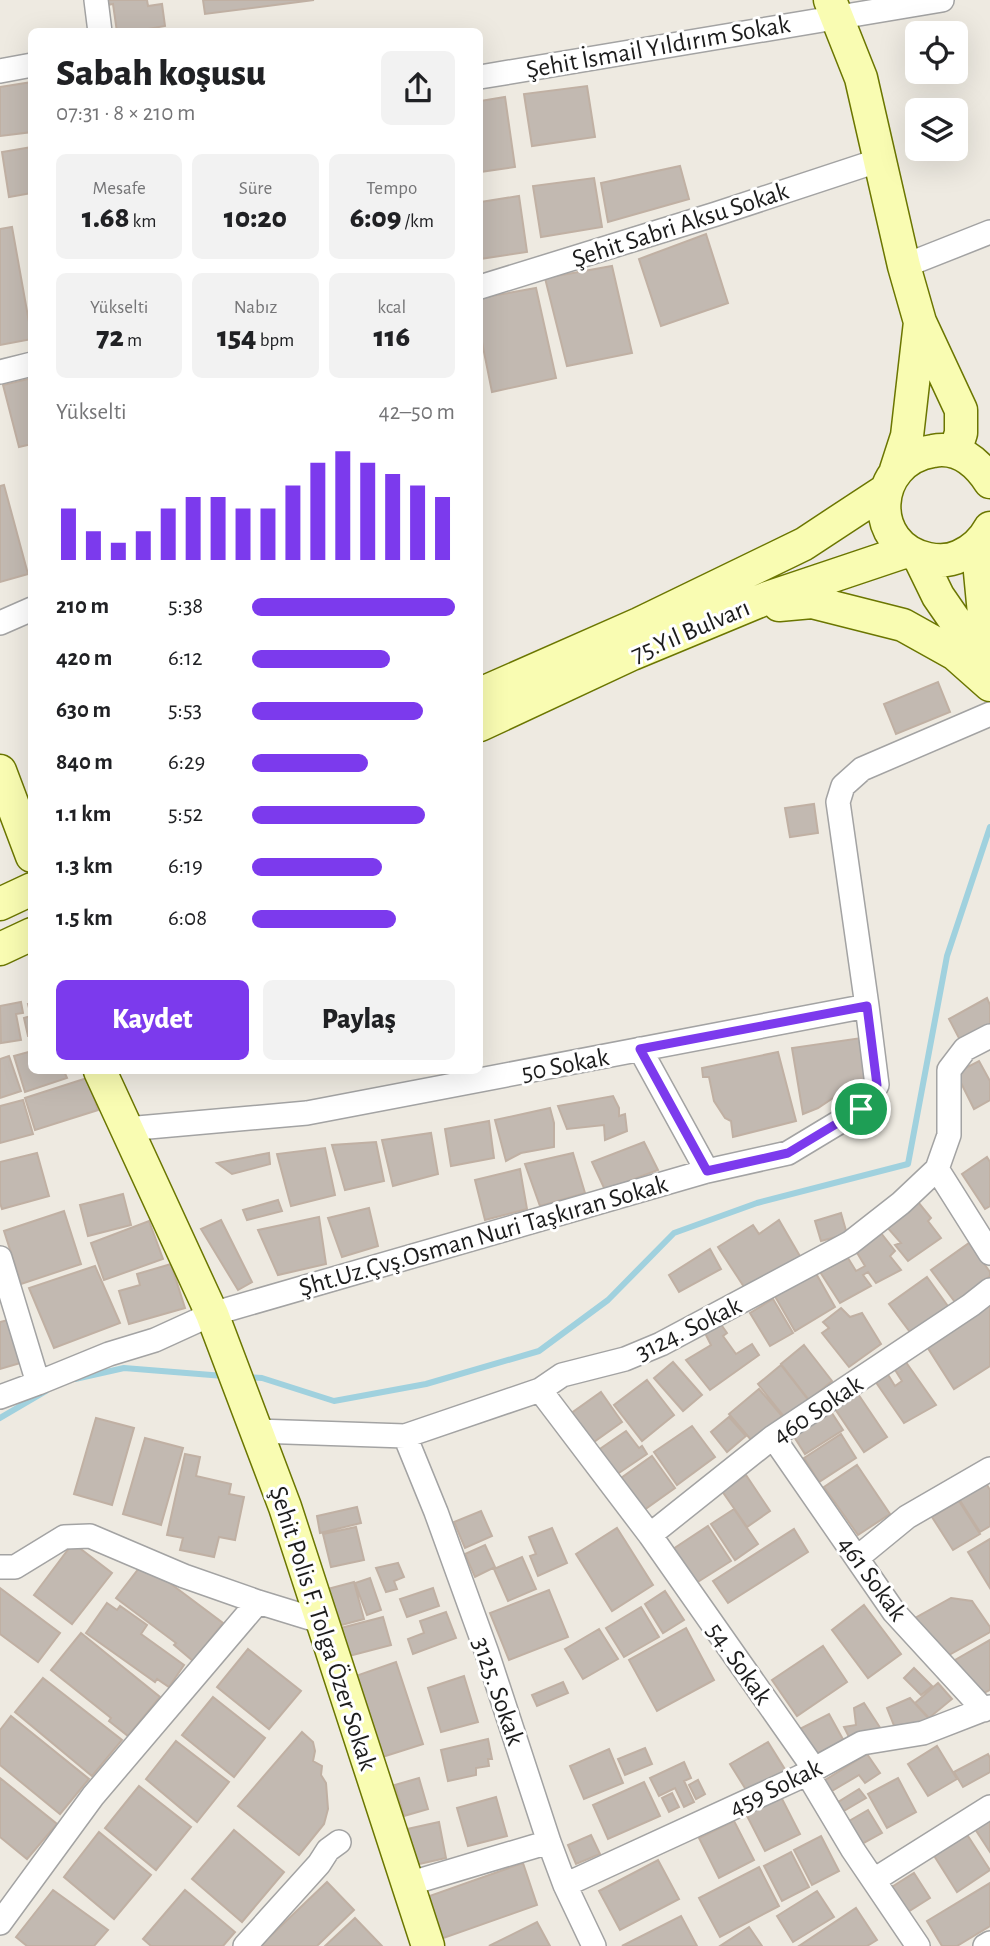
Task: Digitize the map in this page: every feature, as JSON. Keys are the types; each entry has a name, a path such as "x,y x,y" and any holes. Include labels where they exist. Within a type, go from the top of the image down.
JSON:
{"main road":[{"path":"833,8 861,79 904,266 920,322 961,410 961,433 990,482"},
{"path":"920,322 907,436 883,507 887,524 895,539 913,554 938,596 990,671 980,572 986,534"},
{"name":"75.Yıl Bulvarı","path":"483,693 639,624 804,544 891,480 909,459 923,452 970,449"},
{"path":"913,554 936,561 953,559 970,552 986,534"},
{"name":"75.Yıl Bulvarı","path":"483,724 632,654 768,598 913,554"},
{"path":"743,609 812,602 903,625 955,654 990,685"},
{"path":"0,771 28,845"},
{"path":"0,904 28,891"},
{"path":"0,949 28,936"},
{"name":"Şehit Polis F. Tolga Özer Sokak","path":"101,1074 216,1325 253,1420 285,1507 428,1946"}],"street":[{"path":"96,0 100,28"},
{"name":"Şehit İsmail Yıldırım Sokak","path":"483,76 833,8 942,0"},
{"path":"0,71 28,66"},
{"name":"Şehit Sabri Aksu Sokak","path":"483,286 880,160"},
{"path":"904,266 990,232"},
{"path":"0,372 28,365"},
{"path":"0,623 28,611"},
{"path":"867,1006 838,802 843,786 862,769 990,714"},
{"name":"50 Sokak","path":"126,1129 307,1113 867,1006"},
{"name":"Şht.Uz.Çvş.Osman Nuri Taşkıran Sokak","path":"0,1396 109,1354 216,1325 707,1171 788,1153 861,1109 877,1085 867,1006"},
{"name":"3124. Sokak","path":"253,1420 405,1436 540,1390 562,1375 625,1359 661,1344 850,1243 901,1203 937,1170 948,1136 949,1070 965,1049 990,1036"},
{"path":"640,1049 707,1171"},
{"path":"937,1170 990,1253"},
{"path":"0,1258 38,1383"},
{"name":"460 Sokak","path":"650,1535 774,1437 990,1290"},
{"name":"54. Sokak","path":"540,1390 650,1535 810,1763 807,1773 853,1850 918,1946"},
{"name":"3125. Sokak","path":"405,1436 436,1512 487,1653 549,1842 565,1885 594,1946"},
{"name":"461 Sokak","path":"774,1437 894,1612 987,1709"},
{"path":"857,1558 907,1517 990,1469"},
{"path":"0,1567 15,1567 64,1537 90,1536 184,1576 323,1622"},
{"path":"0,1923 93,1796 258,1602"},
{"name":"459 Sokak","path":"565,1885 807,1773 862,1743 923,1733 987,1709"},
{"path":"874,1880 990,1807"},
{"path":"245,1946 319,1864 328,1850 338,1842"},
{"path":"408,1884 549,1842"},
{"path":"985,1946 990,1943"}],"building":[{"path":"106,0 147,0 148,6 162,4 165,26 116,28 113,4 107,5"},
{"path":"203,0 314,0 205,14"},
{"path":"28,83 28,132 0,136 0,87"},
{"path":"587,86 595,137 532,146 524,94"},
{"path":"505,97 515,167 483,172 483,101"},
{"path":"28,148 28,194 9,197 2,152"},
{"path":"680,166 689,199 608,222 601,183"},
{"path":"594,178 602,227 541,237 533,186"},
{"path":"519,196 527,252 483,259 483,202"},
{"path":"12,227 28,317 28,340 0,345 0,229"},
{"path":"706,234 728,303 661,326 639,259"},
{"path":"612,266 632,353 567,366 545,278"},
{"path":"536,288 556,378 492,392 483,347 483,297"},
{"path":"28,379 28,445 19,447 3,385"},
{"path":"4,485 28,574 0,582 0,486"},
{"path":"938,682 950,712 896,734 884,704"},
{"path":"814,804 818,833 790,837 785,808"},
{"path":"987,998 990,1005 990,1026 961,1042 949,1019"},
{"path":"21,1002 23,1013 16,1014 21,1040 1,1043 0,1006"},
{"path":"28,1017 28,1036 24,1018"},
{"path":"861,1038 871,1082 848,1088 818,1108 803,1114 792,1048"},
{"path":"28,1052 28,1074 65,1074 67,1078 25,1092 14,1056"},
{"path":"778,1052 796,1121 733,1137 731,1121 725,1118 714,1101 709,1077 703,1077 702,1068"},
{"path":"9,1056 21,1091 0,1098 0,1059"},
{"path":"979,1061 990,1081 990,1100 974,1109 956,1073"},
{"path":"87,1078 98,1110 35,1130 25,1098"},
{"path":"613,1096 619,1108 619,1116 625,1114 627,1131 605,1140 604,1125 567,1129 558,1106"},
{"path":"23,1100 33,1134 0,1143 0,1106"},
{"path":"550,1108 554,1123 554,1147 521,1153 506,1161 495,1120"},
{"path":"489,1121 494,1158 451,1166 445,1129"},
{"path":"431,1133 438,1174 393,1186 382,1140"},
{"path":"376,1142 384,1181 345,1190 332,1145"},
{"path":"644,1142 658,1170 605,1190 592,1162"},
{"path":"325,1148 335,1195 291,1206 277,1154"},
{"path":"37,1153 49,1196 2,1209 0,1162"},
{"path":"269,1153 270,1164 232,1174 217,1163"},
{"path":"573,1153 585,1193 540,1206 525,1164"},
{"path":"987,1157 990,1162 990,1206 985,1209 962,1174"},
{"path":"520,1169 527,1209 485,1220 475,1180"},
{"path":"123,1194 131,1225 88,1236 80,1205"},
{"path":"278,1200 282,1211 247,1220 243,1210"},
{"path":"918,1202 931,1218 928,1221 941,1238 908,1261 895,1245 901,1243 886,1226"},
{"path":"369,1208 378,1246 342,1257 328,1218"},
{"path":"64,1211 81,1264 21,1284 4,1231"},
{"path":"841,1213 847,1234 821,1241 815,1221"},
{"path":"319,1217 326,1264 278,1275 258,1230"},
{"path":"221,1220 252,1282 238,1290 201,1229"},
{"path":"779,1220 801,1258 746,1290 718,1247 753,1225 759,1234"},
{"path":"149,1221 163,1259 104,1280 91,1243"},
{"path":"881,1233 895,1251 890,1256 901,1270 876,1283 868,1272 863,1275 871,1286 840,1303 820,1272 848,1258 856,1271 865,1266 856,1251"},
{"path":"969,1243 990,1272 990,1276 955,1302 931,1270"},
{"path":"710,1249 721,1269 679,1292 669,1275"},
{"path":"171,1264 185,1308 129,1324 119,1291 140,1285 137,1274"},
{"path":"95,1266 120,1323 54,1348 29,1288"},
{"path":"814,1270 835,1307 795,1331 773,1293"},
{"path":"927,1277 950,1309 913,1336 889,1304"},
{"path":"773,1299 793,1333 770,1346 750,1313"},
{"path":"990,1299 990,1366 954,1389 924,1342"},
{"path":"841,1308 850,1317 862,1313 881,1344 849,1367 822,1333 829,1328 823,1322"},
{"path":"16,1318 27,1361 0,1369 0,1322"},
{"path":"720,1323 727,1333 723,1336 736,1354 752,1344 759,1355 710,1390 686,1360 711,1345 705,1333"},
{"path":"804,1345 832,1381 809,1400 781,1364"},
{"path":"903,1358 936,1405 904,1423 873,1378 885,1370 895,1386 902,1381 892,1365"},
{"path":"673,1362 702,1395 683,1411 654,1378"},
{"path":"781,1365 809,1401 786,1419 758,1384"},
{"path":"647,1380 674,1415 642,1441 614,1405"},
{"path":"854,1388 887,1437 864,1452 831,1403"},
{"path":"759,1389 782,1416 752,1441 729,1414"},
{"path":"601,1392 622,1422 591,1444 570,1414"},
{"path":"828,1407 843,1430 805,1454 791,1432"},
{"path":"729,1417 746,1436 727,1452 711,1432"},
{"path":"96,1418 134,1428 112,1505 74,1494"},
{"path":"692,1426 715,1457 677,1485 654,1452"},
{"path":"626,1431 647,1454 616,1475 597,1451"},
{"path":"841,1434 856,1458 819,1482 804,1458"},
{"path":"145,1438 183,1448 161,1525 123,1514"},
{"path":"185,1454 200,1457 196,1476 231,1484 229,1494 244,1497 235,1540 219,1537 214,1557 180,1550 183,1538 167,1535"},
{"path":"652,1456 675,1488 637,1515 614,1483"},
{"path":"857,1465 890,1514 858,1535 824,1487"},
{"path":"746,1475 770,1511 747,1527 722,1491"},
{"path":"986,1483 990,1490 990,1526 980,1532 959,1499"},
{"path":"959,1501 980,1534 953,1550 932,1517"},
{"path":"357,1507 361,1523 320,1533 317,1516"},
{"path":"734,1509 758,1544 735,1560 711,1524"},
{"path":"481,1511 492,1536 465,1548 454,1522"},
{"path":"708,1526 731,1561 693,1585 670,1551"},
{"path":"356,1527 364,1560 331,1567 323,1534"},
{"path":"552,1528 567,1563 538,1576 530,1556 536,1554 529,1537"},
{"path":"617,1528 653,1585 612,1611 576,1554"},
{"path":"794,1529 808,1552 728,1603 713,1581"},
{"path":"990,1539 990,1588 968,1552"},
{"path":"73,1543 112,1573 72,1624 34,1595"},
{"path":"485,1545 495,1567 475,1577 465,1554"},
{"path":"522,1557 536,1589 508,1601 494,1569"},
{"path":"143,1563 223,1623 193,1661 174,1645 176,1643 116,1598"},
{"path":"398,1563 404,1577 394,1581 397,1589 386,1592 376,1568"},
{"path":"370,1578 381,1610 367,1615 355,1583"},
{"path":"354,1582 364,1619 334,1627 324,1590"},
{"path":"0,1588 60,1633 38,1662 0,1634"},
{"path":"433,1588 439,1606 407,1617 400,1599"},
{"path":"549,1590 568,1637 509,1660 490,1613"},
{"path":"665,1591 684,1620 663,1633 645,1604"},
{"path":"951,1598 972,1601 990,1627 990,1632 949,1655 915,1618"},
{"path":"107,1603 117,1610 120,1606 147,1625 141,1634 184,1665 169,1687 157,1679 155,1682 86,1633"},
{"path":"864,1605 901,1654 868,1678 832,1630"},
{"path":"641,1607 659,1637 624,1657 606,1628"},
{"path":"446,1612 456,1638 413,1654 408,1639 424,1633 420,1621"},
{"path":"383,1617 391,1645 345,1657 337,1629"},
{"path":"686,1628 714,1680 657,1711 629,1660"},
{"path":"599,1629 618,1659 583,1679 565,1649"},
{"path":"81,1633 160,1697 128,1736 109,1721 111,1718 51,1670"},
{"path":"990,1640 990,1690 982,1694 955,1660"},
{"path":"823,1646 847,1682 797,1716 772,1680"},
{"path":"248,1649 301,1691 269,1729 217,1687"},
{"path":"396,1662 423,1744 373,1760 347,1679"},
{"path":"914,1668 932,1686 921,1695 904,1678"},
{"path":"464,1676 478,1722 441,1732 428,1688"},
{"path":"43,1678 122,1740 92,1776 15,1712"},
{"path":"563,1682 568,1693 537,1706 532,1695"},
{"path":"938,1683 952,1699 929,1718 915,1703"},
{"path":"213,1697 265,1738 234,1777 182,1735"},
{"path":"910,1698 929,1719 897,1733 887,1708"},
{"path":"864,1703 881,1729 852,1743 844,1727 856,1725 854,1708"},
{"path":"829,1714 844,1741 808,1758 794,1732"},
{"path":"11,1716 89,1779 60,1814 0,1765 0,1730"},
{"path":"302,1732 313,1742 313,1761 322,1766 321,1775 326,1783 328,1809 324,1824 299,1855 238,1806"},
{"path":"488,1739 492,1759 488,1759 489,1766 476,1768 476,1775 448,1781 441,1750"},
{"path":"176,1741 229,1782 197,1822 146,1779"},
{"path":"768,1742 786,1771 748,1793 730,1764"},
{"path":"937,1746 957,1779 928,1796 908,1764"},
{"path":"645,1748 652,1764 625,1775 618,1759"},
{"path":"609,1749 623,1783 584,1799 570,1766"},
{"path":"867,1754 880,1773 865,1783 859,1775 832,1791 838,1802 859,1789 866,1798 837,1815 817,1785"},
{"path":"988,1754 990,1772 963,1787 954,1772"},
{"path":"684,1762 691,1778 684,1781 694,1802 684,1807 675,1788 659,1796 650,1778"},
{"path":"0,1778 57,1824 27,1859 0,1837"},
{"path":"419,1778 428,1809 404,1816 395,1785"},
{"path":"898,1778 916,1812 887,1828 868,1794"},
{"path":"698,1780 705,1794 696,1799 689,1785"},
{"path":"644,1782 660,1816 608,1839 593,1805"},
{"path":"139,1786 191,1827 156,1870 105,1828"},
{"path":"672,1793 679,1807 669,1812 662,1798"},
{"path":"780,1795 800,1834 765,1851 745,1812"},
{"path":"496,1797 507,1836 468,1846 457,1808"},
{"path":"868,1810 882,1833 862,1844 849,1821"},
{"path":"990,1819 990,1852 975,1829"},
{"path":"734,1821 754,1860 719,1878 699,1838"},
{"path":"439,1822 446,1858 406,1867 398,1831"},
{"path":"234,1830 284,1872 242,1922 192,1879"},
{"path":"99,1832 151,1875 114,1919 64,1877"},
{"path":"966,1833 990,1870 957,1892 933,1854"},
{"path":"591,1835 600,1854 576,1864 568,1845"},
{"path":"821,1836 839,1871 812,1885 794,1850"},
{"path":"791,1852 809,1887 782,1901 764,1866"},
{"path":"658,1860 679,1899 620,1930 599,1891"},
{"path":"523,1863 537,1905 435,1941 421,1899"},
{"path":"759,1867 779,1906 720,1937 699,1898"},
{"path":"914,1873 930,1898 903,1915 887,1890"},
{"path":"327,1882 354,1910 317,1946 260,1946"},
{"path":"990,1883 990,1926 957,1946 942,1946 927,1921"},
{"path":"53,1890 108,1930 94,1946 27,1946 16,1937"},
{"path":"185,1890 235,1932 223,1946 151,1946 143,1939"},
{"path":"817,1891 834,1917 793,1942 777,1916"},
{"path":"856,1908 877,1940 867,1946 799,1946"},
{"path":"681,1916 697,1946 622,1946"},
{"path":"355,1918 382,1946 325,1946"},
{"path":"537,1922 550,1946 489,1946"},
{"path":"749,1927 762,1946 720,1946"}],"waterway":[{"path":"245,1377 262,1378 334,1401 426,1384 539,1351 608,1300 674,1233 757,1203 908,1164 947,956 990,827"},
{"path":"75,1379 124,1368 224,1376"},
{"path":"0,1418 46,1391"}],"route":[{"path":"867,1006 877,1085 861,1109 788,1153 707,1171 640,1049 867,1006"}]}
